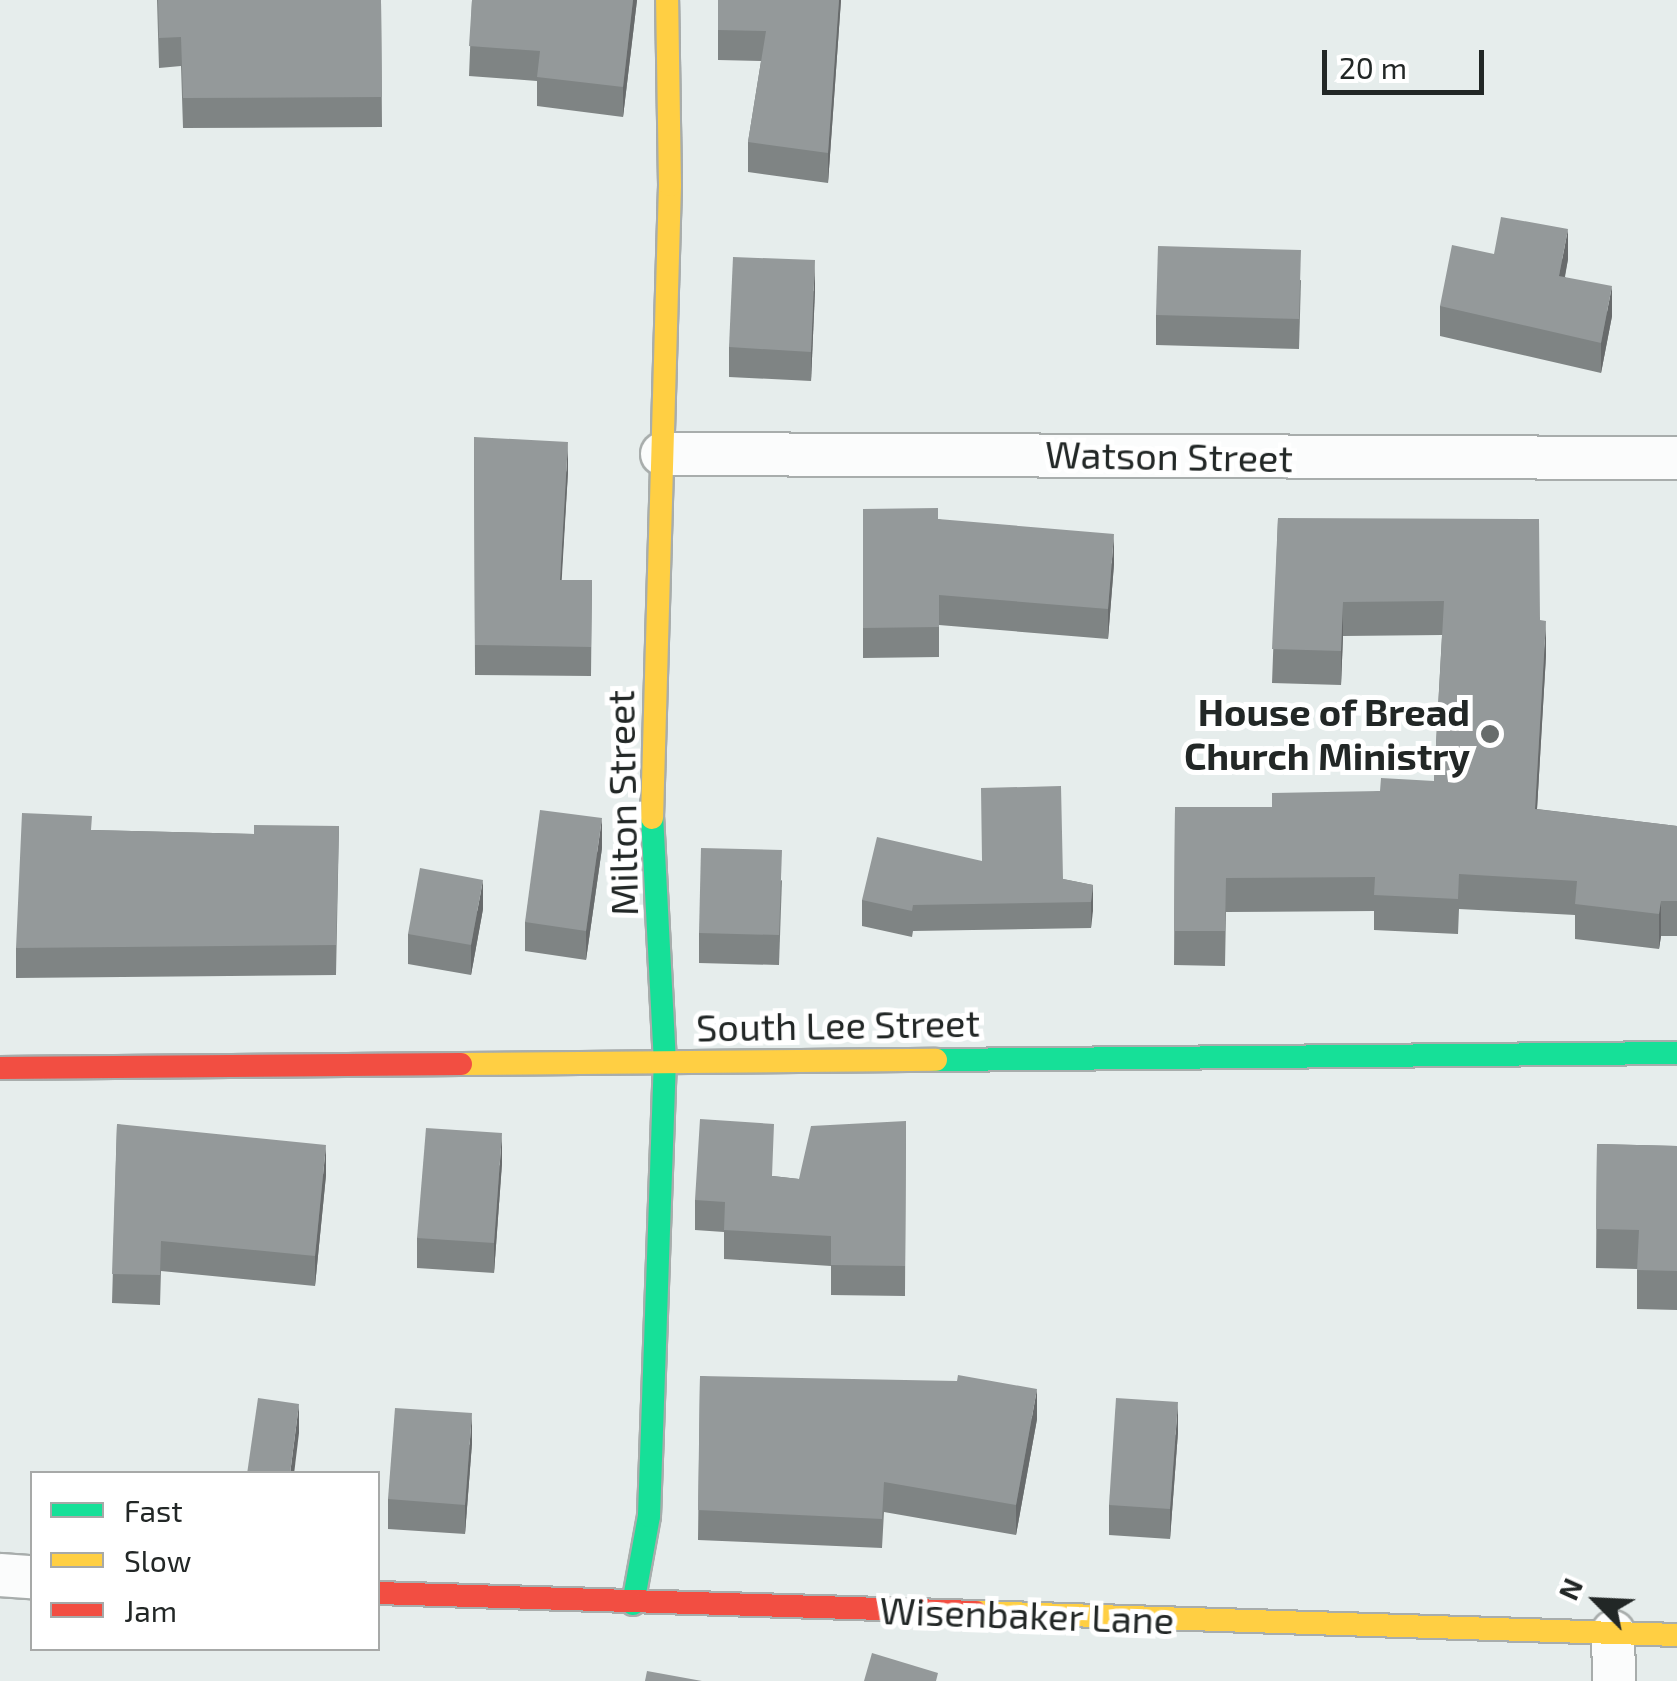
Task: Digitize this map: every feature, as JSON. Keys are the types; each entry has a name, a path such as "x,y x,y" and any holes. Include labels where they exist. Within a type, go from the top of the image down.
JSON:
{"street":[{"name":"Milton Street","path":"633,1604 649,1516 665,1063 650,836 670,185 667,0"},
{"name":"Watson Street","path":"662,454 1677,458"},
{"name":"South Lee Street","path":"0,1068 1677,1052"},
{"path":"0,1575 30,1577"},
{"name":"Wisenbaker Lane","path":"380,1594 1677,1635"},
{"path":"1613,1632 1614,1681"}],"building":[{"path":"158,0 381,0 382,97 183,98 181,37 159,38"},
{"path":"472,0 633,0 623,87 537,77 540,51 469,46"},
{"path":"718,0 839,0 828,153 748,142 766,31 718,30"},
{"path":"1501,217 1568,229 1559,276 1612,286 1601,343 1440,306 1452,245 1494,254"},
{"path":"1158,246 1301,250 1299,319 1156,315"},
{"path":"733,257 815,260 811,352 729,347"},
{"path":"474,437 568,442 560,580 592,580 591,647 475,645"},
{"path":"938,508 938,519 1114,534 1108,609 939,595 939,627 863,628 863,509"},
{"path":"1278,518 1539,519 1540,620 1546,621 1535,809 1677,826 1677,901 1661,901 1659,914 1575,904 1577,881 1459,874 1458,899 1374,895 1375,877 1226,878 1225,931 1174,931 1175,807 1272,807 1272,793 1380,791 1381,778 1434,781 1444,601 1343,602 1341,651 1272,649"},
{"path":"1061,786 1063,879 1093,885 1091,902 913,905 912,911 862,900 877,837 982,861 981,788"},
{"path":"540,810 602,818 586,931 525,922"},
{"path":"22,813 92,816 91,830 254,834 254,825 339,826 336,945 16,948"},
{"path":"701,848 782,850 779,935 699,933"},
{"path":"420,868 483,880 471,945 408,934"},
{"path":"700,1119 774,1124 772,1176 799,1179 811,1126 906,1121 905,1266 831,1265 831,1236 724,1230 725,1202 695,1200"},
{"path":"117,1124 326,1145 315,1256 161,1241 160,1275 112,1274"},
{"path":"426,1128 502,1133 494,1243 417,1238"},
{"path":"1597,1144 1677,1146 1677,1271 1637,1270 1639,1230 1596,1229"},
{"path":"958,1375 1037,1389 1016,1505 884,1482 882,1519 698,1510 700,1376 957,1381"},
{"path":"258,1398 299,1404 290,1471 247,1471"},
{"path":"1116,1398 1178,1402 1170,1509 1109,1505"},
{"path":"395,1408 472,1413 465,1505 388,1499"},
{"path":"872,1653 938,1673 936,1681 864,1681"},
{"path":"647,1671 702,1681 645,1681"}],"traffic: fast":[{"path":"633,1604 649,1516 665,1063 652,818"},
{"path":"936,1060 1677,1053"}],"traffic: slow":[{"path":"652,818 670,185 667,0"},
{"path":"461,1064 936,1060"},
{"path":"976,1612 1677,1635"}],"traffic: jam":[{"path":"0,1068 461,1064"},
{"path":"380,1593 976,1612"}],"place":[{"name":"House of Bread Church Ministry","path":"1490,734"}]}
